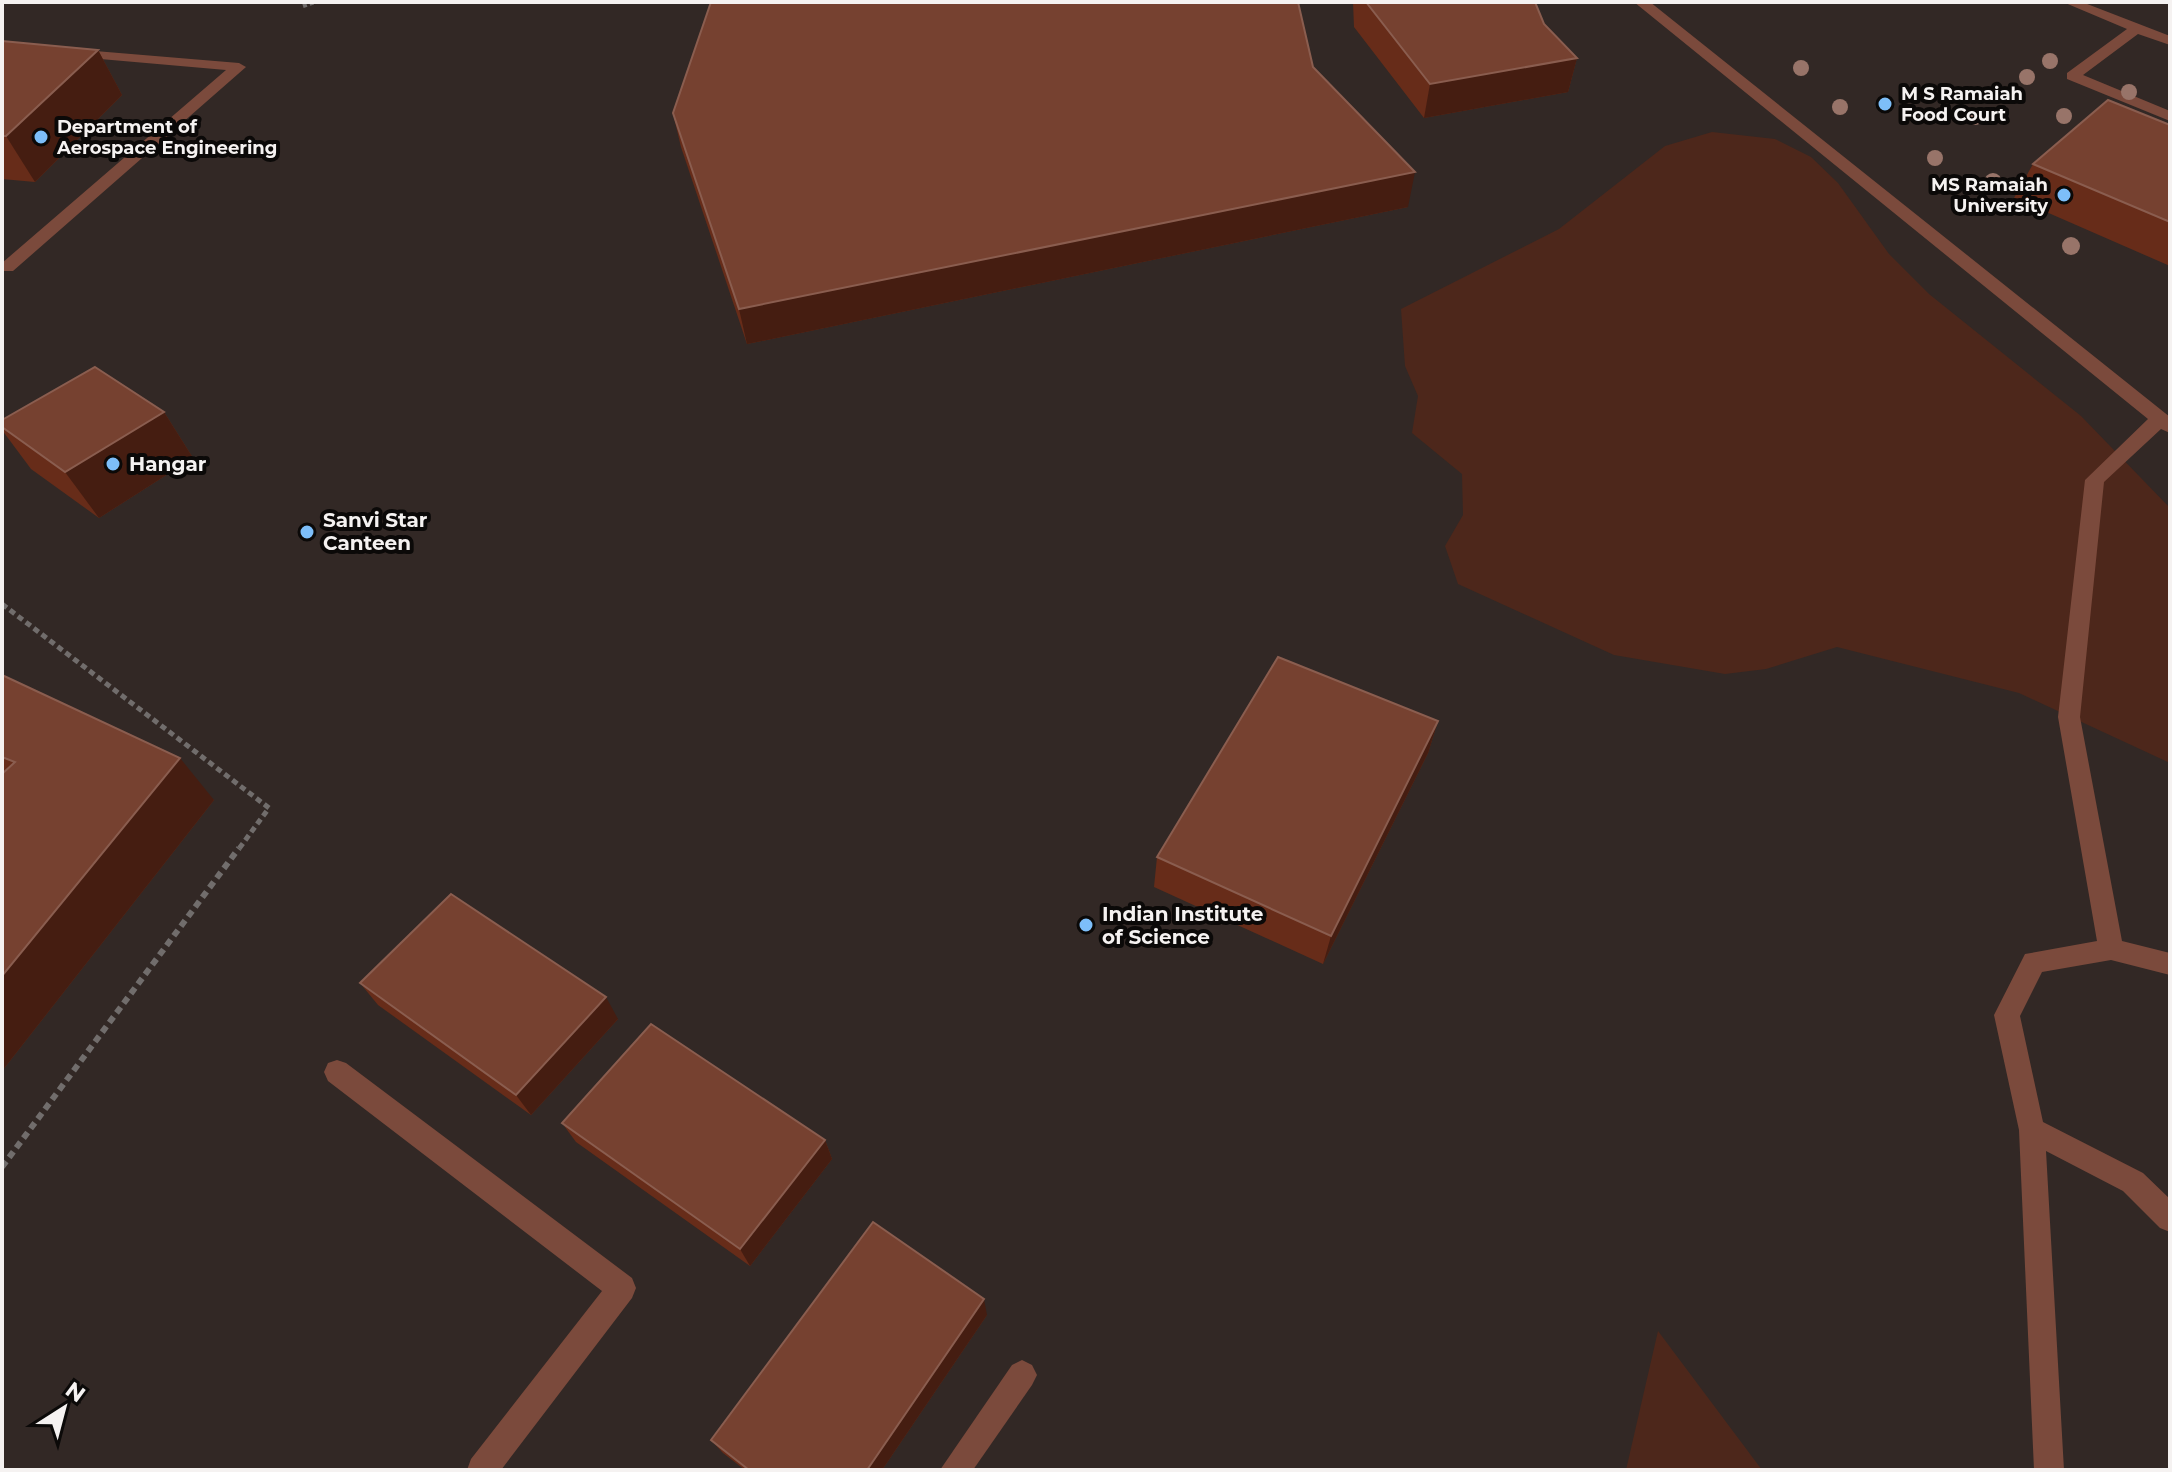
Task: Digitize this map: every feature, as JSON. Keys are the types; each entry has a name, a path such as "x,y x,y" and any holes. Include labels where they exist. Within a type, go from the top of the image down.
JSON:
{"lane":[{"path":"1641,2 2165,423 2095,480 2069,717 2111,949"},
{"path":"2070,2 2170,41"},
{"path":"2137,28 2072,76 2170,116"},
{"path":"4,269 239,67 49,52"},
{"path":"2049,1470 2032,1130 2007,1015 2034,962 2111,949 2170,964"},
{"path":"337,1072 622,1288 482,1470"},
{"path":"2032,1130 2133,1182 2170,1218"},
{"path":"955,1470 1022,1375"}],"path":[{"path":"303,6 315,2"},
{"path":"2,604 269,808 2,1167"}],"shaded area":[{"name":"Indian Institute of Science","path":"2,2 2170,2 2170,1470 2,1470"},
{"path":"1712,132 1775,139 1811,157 1838,183 1889,254 1929,294 2081,416 2170,508 2170,763 2019,693 1837,647 1766,669 1725,674 1614,655 1458,584 1445,546 1463,515 1462,474 1412,433 1418,396 1405,366 1401,309 1559,229 1665,146"},
{"path":"1658,1331 1762,1470 1626,1470"}],"building":[{"path":"711,2 1298,2 1313,67 1415,172 739,309 673,113"},
{"path":"1366,2 1535,2 1544,24 1577,58 1430,84"},
{"path":"2,41 98,50 6,136 2,136"},
{"path":"2108,100 2170,125 2170,222 2033,164"},
{"path":"95,367 164,412 65,472 2,427 2,420"},
{"path":"1278,657 1438,721 1331,936 1157,857"},
{"path":"2,675 180,758 2,976 2,774 15,762 2,757"},
{"path":"451,894 606,997 516,1095 360,983"},
{"path":"651,1024 825,1140 740,1249 562,1123"},
{"path":"873,1222 984,1299 867,1470 749,1470 711,1440"}],"place":[{"name":"M S Ramaiah Food Court","path":"1885,104"},
{"name":"Department of Aerospace Engineering","path":"41,137"},
{"name":"MS Ramaiah University","path":"2064,195"},
{"name":"Hangar","path":"113,464"},
{"name":"Sanvi Star Canteen","path":"307,532"},
{"name":"Indian Institute of Science","path":"1086,925"}]}
